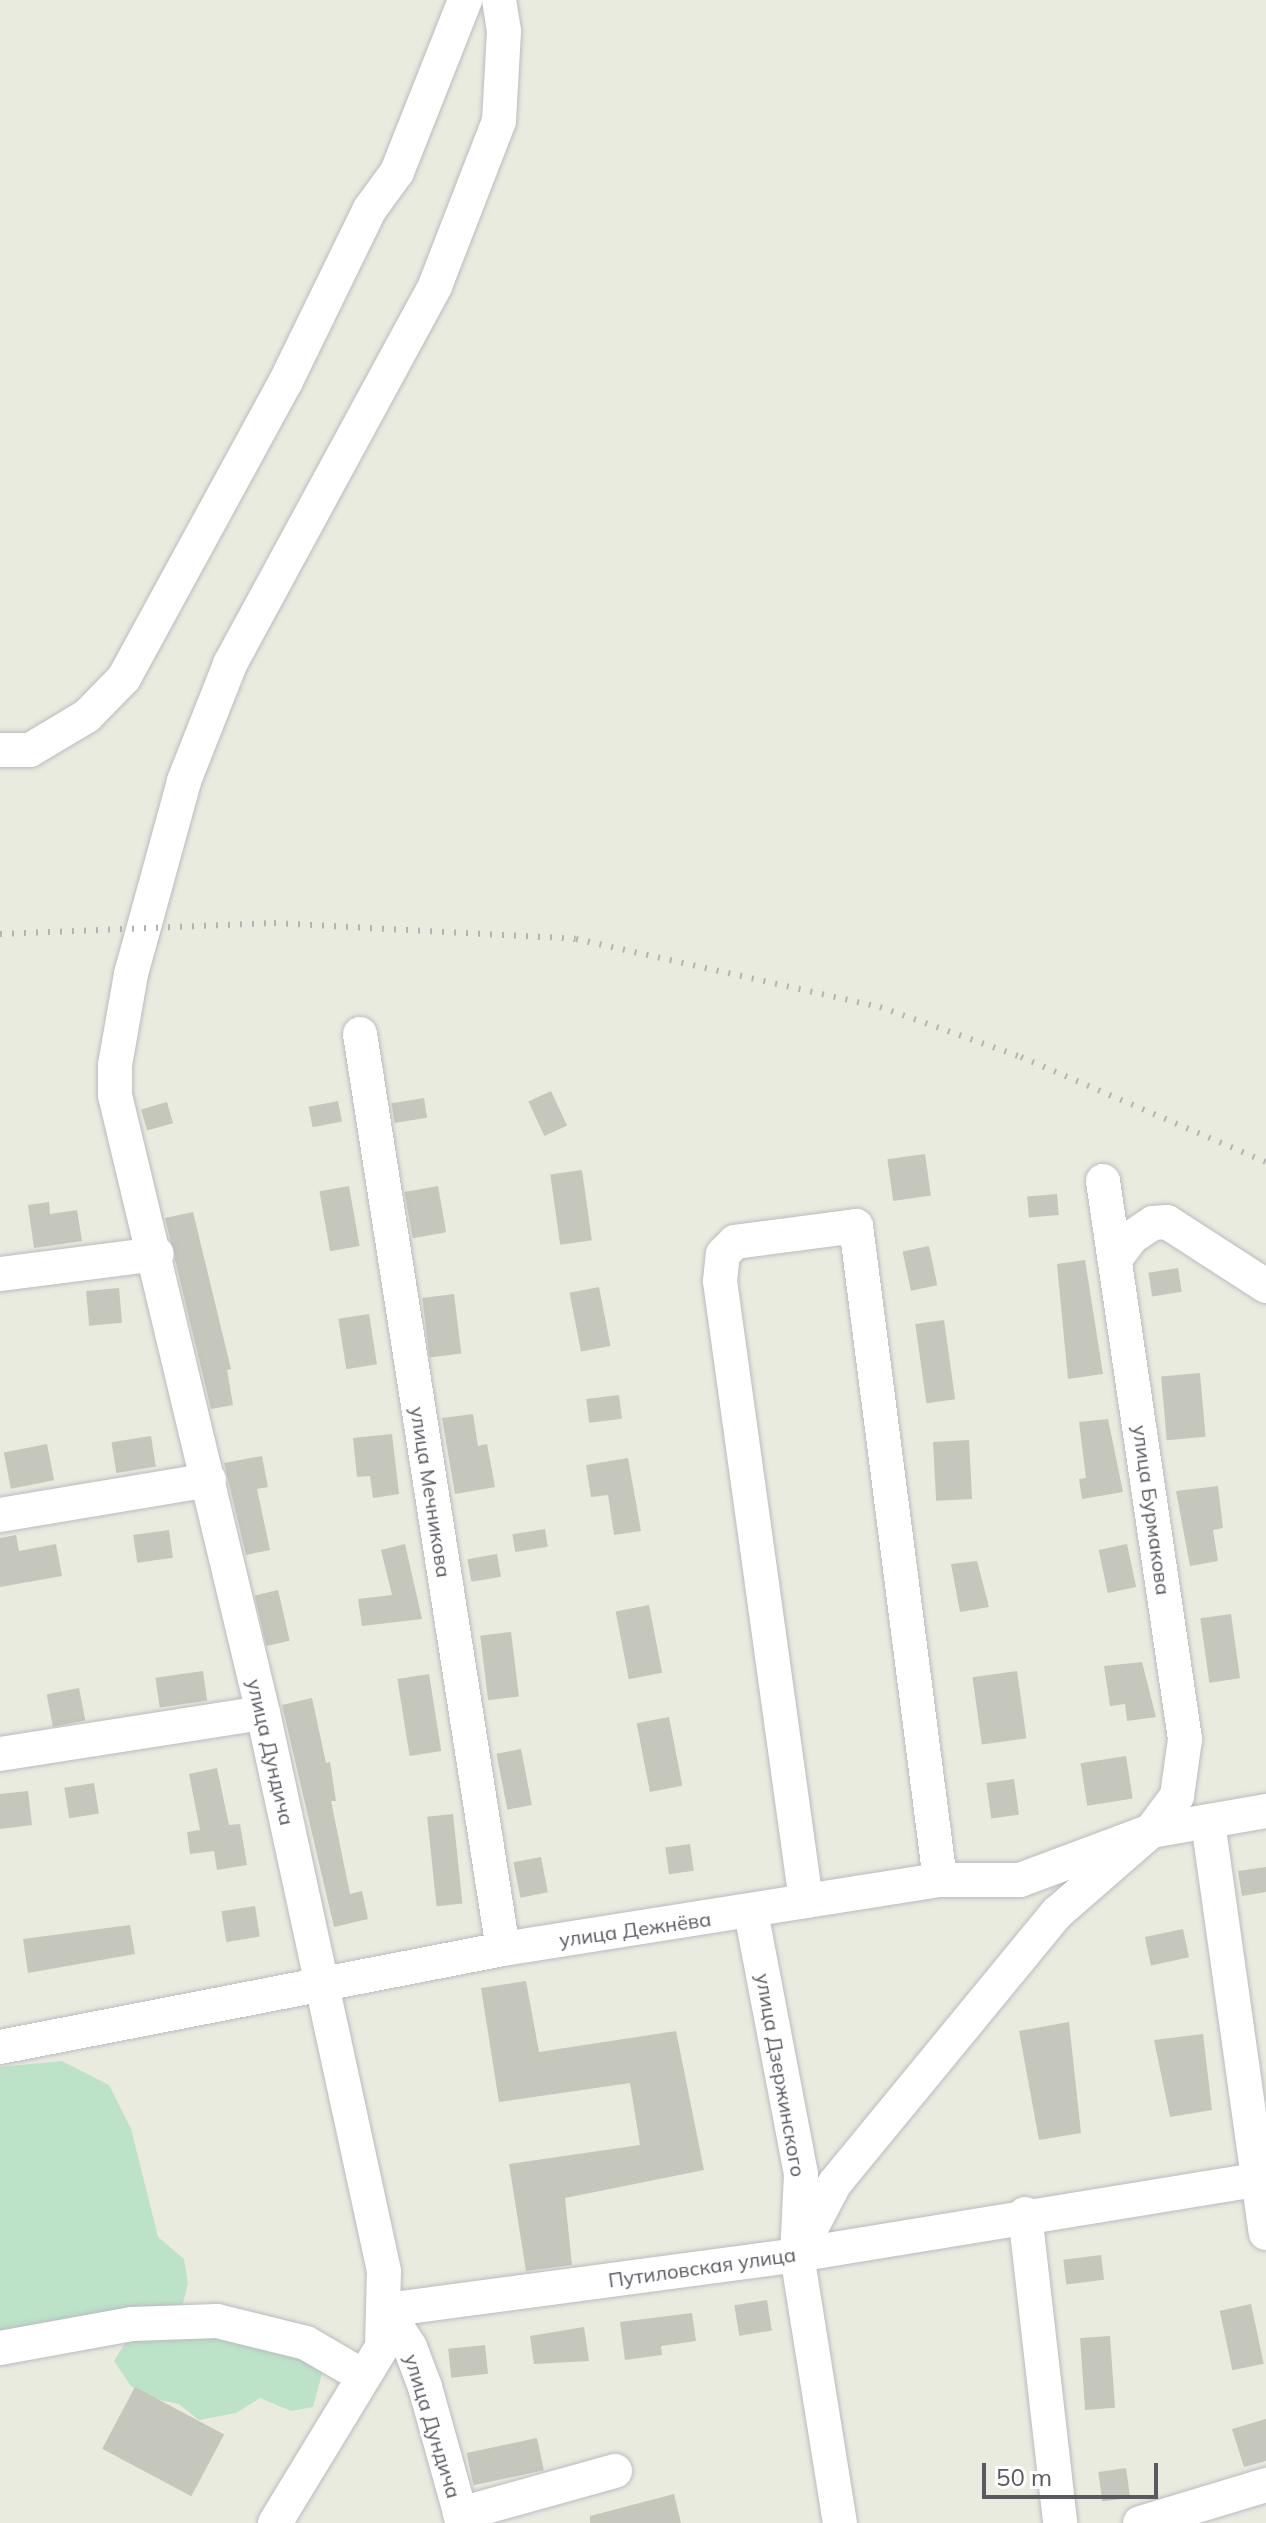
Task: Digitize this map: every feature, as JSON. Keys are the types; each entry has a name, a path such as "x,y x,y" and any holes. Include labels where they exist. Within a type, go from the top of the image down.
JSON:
{"street":[{"path":"0,750 30,750 87,716 124,678 285,383 370,209 397,172 465,0"},
{"name":"улица Дундича","path":"462,2518 425,2387 410,2347 386,2310 384,2271 263,1713 157,1254 115,1095 131,974 184,781 230,664 435,286 499,121 504,31 499,0"},
{"name":"улица Мечникова","path":"360,1034 503,1949"},
{"name":"улица Бурмакова","path":"797,2255 835,2183 1057,1913 1151,1831 1177,1796 1185,1739 1103,1181"},
{"path":"1116,1258 1132,1237 1167,1222 1266,1286"},
{"path":"806,1901 720,1281 723,1254 735,1242 856,1226 940,1880"},
{"path":"0,1274 157,1254"},
{"path":"0,1515 209,1480"},
{"path":"0,1754 263,1713"},
{"name":"улица Дежнёва","path":"0,2047 323,1988 503,1949 940,1880 1020,1880 1151,1831 1266,1811"},
{"path":"1208,1822 1266,2233"},
{"name":"улица Дзержинского","path":"751,1912 801,2174 797,2255 840,2523"},
{"name":"Путиловская улица","path":"386,2310 797,2255 1025,2214 1257,2180"},
{"path":"1025,2214 1060,2523"},
{"path":"275,2523 382,2347 386,2310"},
{"path":"0,2348 132,2324 217,2321 306,2343 363,2376"},
{"path":"462,2518 615,2471"},
{"path":"1140,2523 1266,2485"}],"green space":[{"path":"62,2061 109,2085 131,2129 158,2237 184,2259 188,2283 182,2307 0,2340 0,2067"},
{"path":"215,2330 324,2366 313,2407 291,2411 260,2398 236,2413 199,2420 179,2404 146,2397 131,2386 114,2361 132,2332"}],"building":[{"path":"551,1091 567,1125 544,1136 528,1102"},
{"path":"424,1098 427,1118 395,1123 391,1103"},
{"path":"338,1101 342,1122 313,1127 309,1107"},
{"path":"167,1102 173,1123 147,1131 141,1109"},
{"path":"925,1154 931,1196 893,1201 887,1159"},
{"path":"582,1170 592,1240 560,1245 550,1174"},
{"path":"349,1186 360,1246 330,1251 319,1191"},
{"path":"438,1186 446,1232 413,1238 405,1192"},
{"path":"1057,1194 1059,1215 1029,1218 1027,1197"},
{"path":"49,1202 50,1214 77,1210 82,1241 34,1248 28,1205"},
{"path":"193,1212 231,1369 227,1370 233,1405 211,1409 165,1218"},
{"path":"929,1246 937,1285 911,1291 903,1252"},
{"path":"1085,1260 1103,1374 1068,1379 1057,1264"},
{"path":"1178,1268 1182,1292 1152,1296 1148,1273"},
{"path":"599,1287 610,1346 581,1352 570,1293"},
{"path":"119,1288 122,1323 89,1326 86,1291"},
{"path":"454,1294 461,1354 430,1357 422,1298"},
{"path":"369,1314 377,1364 346,1369 338,1319"},
{"path":"944,1320 955,1399 926,1403 915,1324"},
{"path":"1200,1373 1206,1437 1167,1440 1161,1376"},
{"path":"619,1395 622,1419 589,1423 586,1399"},
{"path":"473,1414 478,1446 487,1444 495,1487 455,1494 442,1418"},
{"path":"1108,1419 1123,1492 1082,1499 1079,1479 1086,1478 1079,1422"},
{"path":"392,1434 399,1494 373,1498 370,1476 357,1477 353,1438"},
{"path":"151,1436 156,1467 116,1473 111,1442"},
{"path":"969,1440 972,1499 936,1501 933,1442"},
{"path":"47,1444 54,1480 11,1489 4,1452"},
{"path":"262,1456 268,1487 257,1489 270,1550 246,1555 224,1463"},
{"path":"628,1458 641,1531 614,1535 608,1495 591,1497 586,1465"},
{"path":"1218,1486 1223,1528 1213,1530 1218,1561 1190,1566 1176,1491"},
{"path":"545,1529 548,1547 515,1552 512,1534"},
{"path":"169,1530 173,1558 137,1563 133,1535"},
{"path":"16,1535 19,1551 56,1544 62,1576 0,1587 0,1538"},
{"path":"405,1544 422,1619 362,1626 358,1599 392,1595 381,1550"},
{"path":"1127,1544 1136,1587 1108,1593 1099,1550"},
{"path":"497,1554 501,1577 471,1582 467,1559"},
{"path":"977,1561 989,1607 960,1612 951,1564"},
{"path":"278,1590 290,1641 266,1646 255,1595"},
{"path":"649,1605 662,1673 629,1679 616,1611"},
{"path":"1231,1614 1240,1678 1209,1683 1200,1618"},
{"path":"511,1632 519,1697 488,1700 480,1636"},
{"path":"1142,1662 1156,1717 1127,1721 1125,1704 1110,1706 1104,1666"},
{"path":"203,1671 207,1701 160,1707 155,1678"},
{"path":"1017,1671 1026,1738 982,1745 972,1677"},
{"path":"429,1674 441,1751 410,1756 397,1679"},
{"path":"79,1688 85,1720 53,1727 47,1694"},
{"path":"312,1698 326,1763 330,1762 336,1801 331,1801 350,1894 362,1891 368,1919 334,1927 282,1705"},
{"path":"669,1717 682,1786 650,1792 637,1723"},
{"path":"521,1749 532,1805 507,1810 496,1754"},
{"path":"1126,1756 1133,1798 1087,1806 1081,1763"},
{"path":"217,1768 229,1825 240,1824 247,1865 217,1870 214,1851 190,1854 187,1832 200,1830 189,1774"},
{"path":"1014,1779 1019,1815 991,1819 986,1783"},
{"path":"94,1783 99,1814 69,1818 64,1788"},
{"path":"28,1791 32,1825 0,1829 0,1794"},
{"path":"453,1814 462,1904 437,1906 427,1817"},
{"path":"690,1844 694,1871 669,1874 665,1847"},
{"path":"541,1857 548,1892 520,1898 514,1862"},
{"path":"1266,1867 1266,1892 1242,1896 1238,1871"},
{"path":"255,1906 260,1937 226,1942 221,1911"},
{"path":"130,1925 135,1954 28,1973 23,1939"},
{"path":"1183,1929 1189,1957 1151,1965 1145,1937"},
{"path":"526,1981 539,2052 676,2031 704,2170 565,2198 572,2265 526,2271 509,2164 640,2145 630,2083 499,2102 481,1988"},
{"path":"1069,2022 1081,2133 1039,2140 1019,2031"},
{"path":"1203,2034 1212,2110 1170,2117 1154,2040"},
{"path":"1101,2255 1104,2280 1066,2284 1063,2260"},
{"path":"767,2300 772,2331 739,2336 734,2305"},
{"path":"1251,2304 1264,2364 1232,2370 1220,2311"},
{"path":"692,2313 696,2341 661,2346 662,2355 625,2360 620,2322"},
{"path":"584,2327 589,2361 534,2364 530,2336"},
{"path":"1110,2336 1115,2408 1085,2410 1080,2338"},
{"path":"485,2345 488,2374 451,2378 448,2349"},
{"path":"135,2387 224,2434 191,2496 102,2449"},
{"path":"1266,2419 1266,2461 1244,2467 1232,2429"},
{"path":"537,2438 544,2470 473,2485 467,2453"},
{"path":"1126,2468 1130,2498 1102,2502 1098,2472"},
{"path":"674,2494 681,2523 590,2523 590,2516"}],"railway":[{"path":"0,934 274,923 576,939 880,1007 1021,1057 1266,1162"}]}
